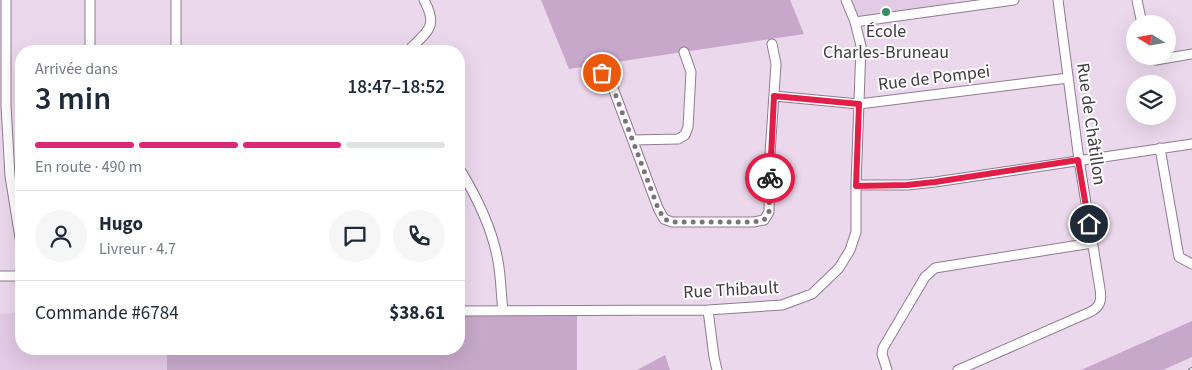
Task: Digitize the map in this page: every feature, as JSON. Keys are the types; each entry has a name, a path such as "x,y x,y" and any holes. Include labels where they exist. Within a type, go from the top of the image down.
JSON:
{"street":[{"path":"6,0 6,106 10,176 15,207"},
{"path":"90,0 90,45"},
{"path":"176,0 176,45"},
{"path":"414,45 430,27 432,20 424,0"},
{"name":"Rue Thibault","path":"465,311 708,310 782,306 812,294 840,268 850,250 856,232 861,46 855,22 846,0"},
{"path":"855,22 1014,0"},
{"name":"Rue de Châtillon","path":"958,370 1098,308 1101,296 1078,160 1058,0"},
{"path":"1137,0 1140,15"},
{"path":"602,73 613,88 658,208 664,219 672,222 754,222 764,220 769,212 770,154 776,64 772,44"},
{"path":"633,140 678,139 684,135 688,127 691,72 684,52"},
{"path":"1176,57 1192,54"},
{"name":"Rue de Pompei","path":"774,96 859,104 1068,78"},
{"path":"856,186 907,185 935,182 1192,144"},
{"path":"1160,148 1179,257 1192,264"},
{"path":"465,178 477,197 489,225 498,261 503,311"},
{"path":"887,370 882,354 883,348 925,277 931,271 939,267 1092,243"},
{"path":"0,276 15,276"},
{"path":"708,310 714,357 718,370"}],"shaded area":[{"path":"541,0 790,0 804,34 569,69"},
{"name":"École Charles-Bruneau","path":"846,0 954,0 955,8 855,22"},
{"path":"577,310 577,370 167,370 167,355 465,355 465,311"},
{"path":"15,313 15,355 167,355 167,370 0,370 0,314"},
{"path":"1192,321 1192,357 1163,370 1081,370"},
{"path":"665,355 670,370 637,370"}],"way so far":[{"path":"602,73 613,88 658,208 664,219 672,222 754,222 764,220 769,212 770,178"}],"place":[{"name":"École Charles-Bruneau","path":"886,12"}],"route":[{"path":"770,178 774,96 859,104 856,186 907,185 935,182 1078,160 1089,224"}]}
